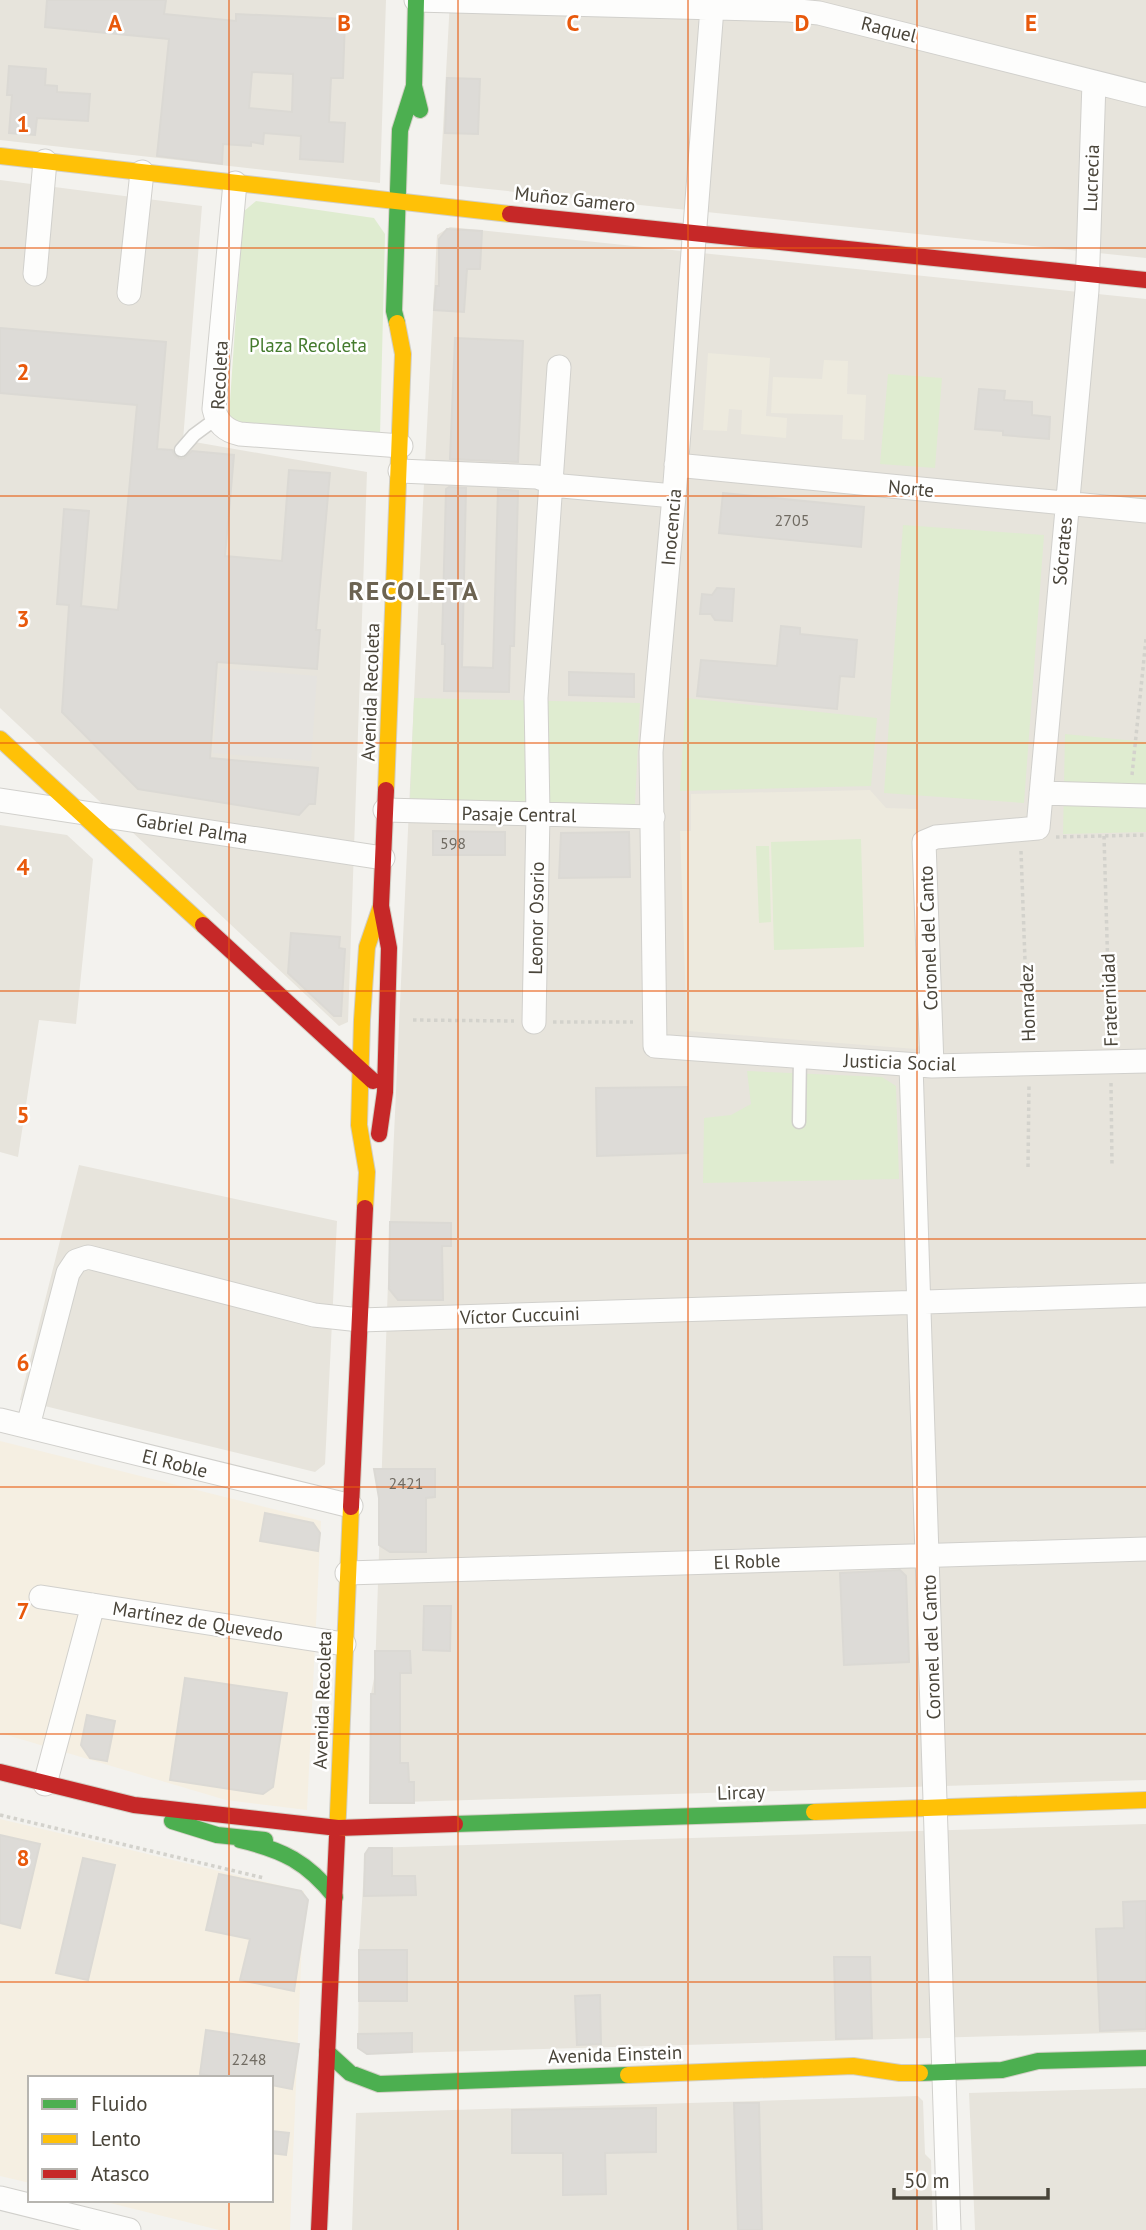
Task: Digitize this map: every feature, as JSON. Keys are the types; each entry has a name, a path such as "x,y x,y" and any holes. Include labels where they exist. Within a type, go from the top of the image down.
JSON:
{"main road":[{"name":"Avenida Recoleta","path":"416,0 414,86 424,131"},
{"name":"Avenida Recoleta","path":"367,1172 382,1126 385,1092 389,948 381,906 403,354 394,311 397,202 400,130 414,86"},
{"name":"Muñoz Gamero","path":"0,156 397,202 1146,280"},
{"name":"Avenida Recoleta","path":"403,354 414,323"},
{"path":"0,739 385,1092"},
{"name":"Avenida Recoleta","path":"319,2230 367,1172 359,1125 360,1068 367,947 381,906"},
{"path":"0,1772 134,1805 338,1828"},
{"name":"Lircay","path":"338,1828 1146,1800"},
{"path":"134,1805 196,1830 273,1847 295,1857 314,1871 335,1897"},
{"path":"240,1839 293,1838 338,1828"},
{"name":"Avenida Einstein","path":"327,2052 341,2068 359,2079 379,2084"},
{"name":"Avenida Einstein","path":"1005,2053 1038,2061"},
{"name":"Avenida Einstein","path":"853,2066 888,2057"},
{"name":"Avenida Einstein","path":"359,2090 379,2084 853,2066 900,2073 943,2057 1002,2070 1038,2061 1146,2058"},
{"path":"325,2116 340,2101"}],"street":[{"name":"Raquel","path":"416,0 789,10 835,16 1146,95"},
{"name":"Inocencia","path":"655,1046 652,742 712,8"},
{"name":"Lucrecia","path":"1088,274 1094,82"},
{"path":"35,274 45,161"},
{"path":"129,293 142,172"},
{"name":"Recoleta","path":"235,183 215,401 217,418 228,430 240,434 401,446"},
{"name":"Sócrates","path":"1029,833 1041,793 1088,274"},
{"name":"Leonor Osorio","path":"534,1022 538,814 536,698 559,367"},
{"name":"Norte","path":"676,465 1146,511"},
{"path":"400,471 537,477 562,486 674,496"},
{"path":"1041,793 1138,795"},
{"name":"Gabriel Palma","path":"0,800 383,858"},
{"name":"Pasaje Central","path":"385,810 653,817"},
{"name":"Coronel del Canto","path":"949,2230 918,1303 924,842 936,837 1029,833"},
{"name":"Justicia Social","path":"655,1046 922,1065 1146,1061"},
{"name":"Víctor Cuccuini","path":"28,1426 68,1273 71,1266 82,1258 94,1258 314,1315 360,1320 1146,1295"},
{"name":"El Roble","path":"0,1420 351,1506"},
{"name":"El Roble","path":"347,1573 1146,1549"},
{"name":"Martínez de Quevedo","path":"41,1597 344,1644"},
{"name":"Martínez de Quevedo","path":"45,1784 93,1605"},
{"path":"0,2199 129,2230"}],"lane":[{"path":"181,450 194,435 217,418"},
{"path":"799,1122 800,1057"}],"path":[{"path":"1138,795 1146,639"},
{"name":"Honradez","path":"1028,1167 1029,833"},
{"name":"Fraternidad","path":"1104,836 1112,1165"},
{"path":"388,1020 655,1023"},
{"path":"0,1815 271,1880"}],"shaded area":[{"path":"0,0 386,0 380,183 0,140"},
{"path":"450,0 1146,0 1146,258 440,184"},
{"path":"0,180 202,206 183,440 367,472 348,1022 339,1026 0,708"},
{"path":"450,227 1146,299 1146,1780 370,1803 371,1694 375,1673 390,1222 423,503 437,235"},
{"path":"708,353 770,358 766,416 787,418 786,438 741,434 742,410 729,409 727,431 703,430"},
{"path":"824,360 848,361 847,394 866,395 864,440 842,439 843,415 771,413 773,377 822,379"},
{"path":"220,668 317,676 311,761 213,753"},
{"path":"870,790 886,808 917,809 924,1040 916,1049 687,1031 680,831 691,831 691,794"},
{"path":"0,825 67,835 93,859 76,1024 39,1020 18,1157 0,1152"},
{"path":"79,1165 337,1221 325,1464 315,1472 20,1400"},
{"path":"0,1441 321,1521 307,1810 226,1800 0,1733"},
{"path":"0,1819 304,1891 290,2230 219,2230 106,2202 273,2202 273,2076 28,2076 28,2183 0,2176"},
{"path":"1146,1824 1146,2032 367,2054 358,2048 359,1950 365,1854 369,1848"},
{"path":"1146,2088 1146,2230 975,2230 969,2093"},
{"path":"918,2096 923,2101 925,2154 931,2160 933,2230 352,2230 356,2113"}],"green space":[{"name":"Plaza Recoleta","path":"256,201 374,218 385,234 380,436 239,425 229,416 243,212"},
{"path":"888,374 942,378 935,468 880,464"},
{"path":"903,525 1044,535 1024,803 884,793"},
{"path":"414,698 640,703 635,804 631,807 410,800"},
{"path":"686,698 877,718 871,786 680,791"},
{"path":"1065,734 1146,742 1146,832 1063,834"},
{"path":"861,839 864,947 774,950 771,842"},
{"path":"756,846 769,846 771,922 759,923"},
{"path":"747,1071 882,1077 896,1086 899,1179 703,1183 704,1118 731,1115 751,1104"}],"building":[{"path":"47,0 166,0 164,14 236,21 236,14 345,19 343,78 331,78 329,122 345,123 343,162 300,159 301,136 264,133 263,144 223,144 222,164 157,156 169,39 45,27","holes":["252,72 293,74 292,112 249,108"]},
{"path":"9,66 46,69 45,85 57,86 57,92 90,94 88,121 37,118 35,135 9,133 12,95 7,95"},
{"path":"447,78 480,79 478,134 445,133"},
{"path":"447,229 482,231 480,269 467,269 464,312 434,310 436,286 439,286 439,239"},
{"path":"0,328 166,342 157,449 172,450 180,459 192,451 234,455 225,556 282,561 289,470 330,473 316,630 320,630 317,669 217,662 210,758 318,768 315,804 309,804 299,815 138,789 62,712 69,605 57,604 64,509 89,511 81,606 118,610 137,405 0,393"},
{"path":"455,338 523,341 518,462 450,459"},
{"path":"979,389 1005,391 1004,400 1032,402 1032,415 1050,417 1049,439 1003,435 1003,431 975,429"},
{"path":"466,488 462,667 493,668 498,489 518,491 514,646 510,646 509,692 444,691 445,644 442,644 446,489"},
{"path":"723,493 864,507 861,547 719,533"},
{"path":"717,588 734,589 732,621 715,620 711,614 700,614 702,594 712,595"},
{"path":"781,626 800,628 800,634 857,640 854,677 840,676 837,709 697,696 701,660 777,666"},
{"path":"569,672 634,674 634,697 569,695"},
{"path":"433,831 505,832 505,855 433,855"},
{"path":"629,832 630,877 559,878 561,833"},
{"path":"291,933 340,937 339,948 345,949 341,1016 334,1016 288,973"},
{"path":"687,1087 688,1153 597,1156 596,1088"},
{"path":"390,1222 451,1223 451,1246 442,1246 443,1300 398,1300 389,1289"},
{"path":"374,1469 435,1469 435,1497 426,1498 426,1552 390,1552 379,1545 379,1498"},
{"path":"265,1513 313,1523 320,1533 318,1551 260,1541"},
{"path":"900,1570 906,1576 909,1662 844,1665 840,1573"},
{"path":"424,1606 451,1606 450,1651 423,1650"},
{"path":"375,1651 410,1651 411,1673 400,1673 400,1763 408,1763 409,1782 414,1782 414,1803 370,1803 371,1694 375,1694"},
{"path":"185,1678 287,1693 273,1787 263,1794 170,1780"},
{"path":"87,1715 115,1721 107,1761 90,1758 81,1745"},
{"path":"0,1835 40,1844 20,1928 0,1923"},
{"path":"369,1848 392,1848 392,1876 415,1876 416,1895 364,1896 365,1854"},
{"path":"83,1858 115,1865 88,1980 56,1973"},
{"path":"219,1874 301,1891 308,1900 294,1991 240,1980 250,1939 206,1930"},
{"path":"1146,1901 1146,2029 1100,2031 1096,1929 1124,1928 1123,1902"},
{"path":"359,1950 407,1950 407,2001 359,2001"},
{"path":"834,1957 870,1957 872,2038 836,2039"},
{"path":"600,1995 601,2044 577,2045 575,1996"},
{"path":"206,2030 299,2044 292,2089 273,2085 273,2076 200,2074"},
{"path":"412,2033 412,2052 367,2054 358,2048 358,2034"},
{"path":"734,2103 759,2103 762,2230 738,2230"},
{"path":"656,2108 656,2152 605,2153 606,2194 563,2195 563,2153 512,2153 512,2110"},
{"path":"273,2131 289,2133 286,2155 273,2153"}],"traffic: fast":[{"path":"416,0 414,86 420,110"},
{"path":"397,323 394,311 400,130 414,86"},
{"path":"455,1824 814,1812"},
{"path":"172,1821 217,1835 265,1840"},
{"path":"240,1840 269,1848 293,1859 314,1875 335,1897"},
{"path":"327,2052 350,2073 379,2084 628,2075"},
{"path":"920,2073 1002,2070 1038,2061 1146,2058"}],"traffic: slow":[{"path":"0,156 510,214"},
{"path":"386,790 403,354 397,323"},
{"path":"0,739 203,925"},
{"path":"365,1208 367,1172 359,1125 362,1020 367,947 381,906"},
{"path":"337,1837 351,1507"},
{"path":"814,1812 1146,1800"},
{"path":"628,2075 853,2066 920,2073"}],"traffic: jam":[{"path":"510,214 1146,280"},
{"path":"379,1134 385,1092 389,948 381,906 386,790"},
{"path":"203,925 373,1081"},
{"path":"351,1507 365,1208"},
{"path":"0,1772 134,1805 338,1828 455,1824"},
{"path":"319,2230 337,1837"}],"district":[{"name":"RECOLETA","path":"414,590"}]}
